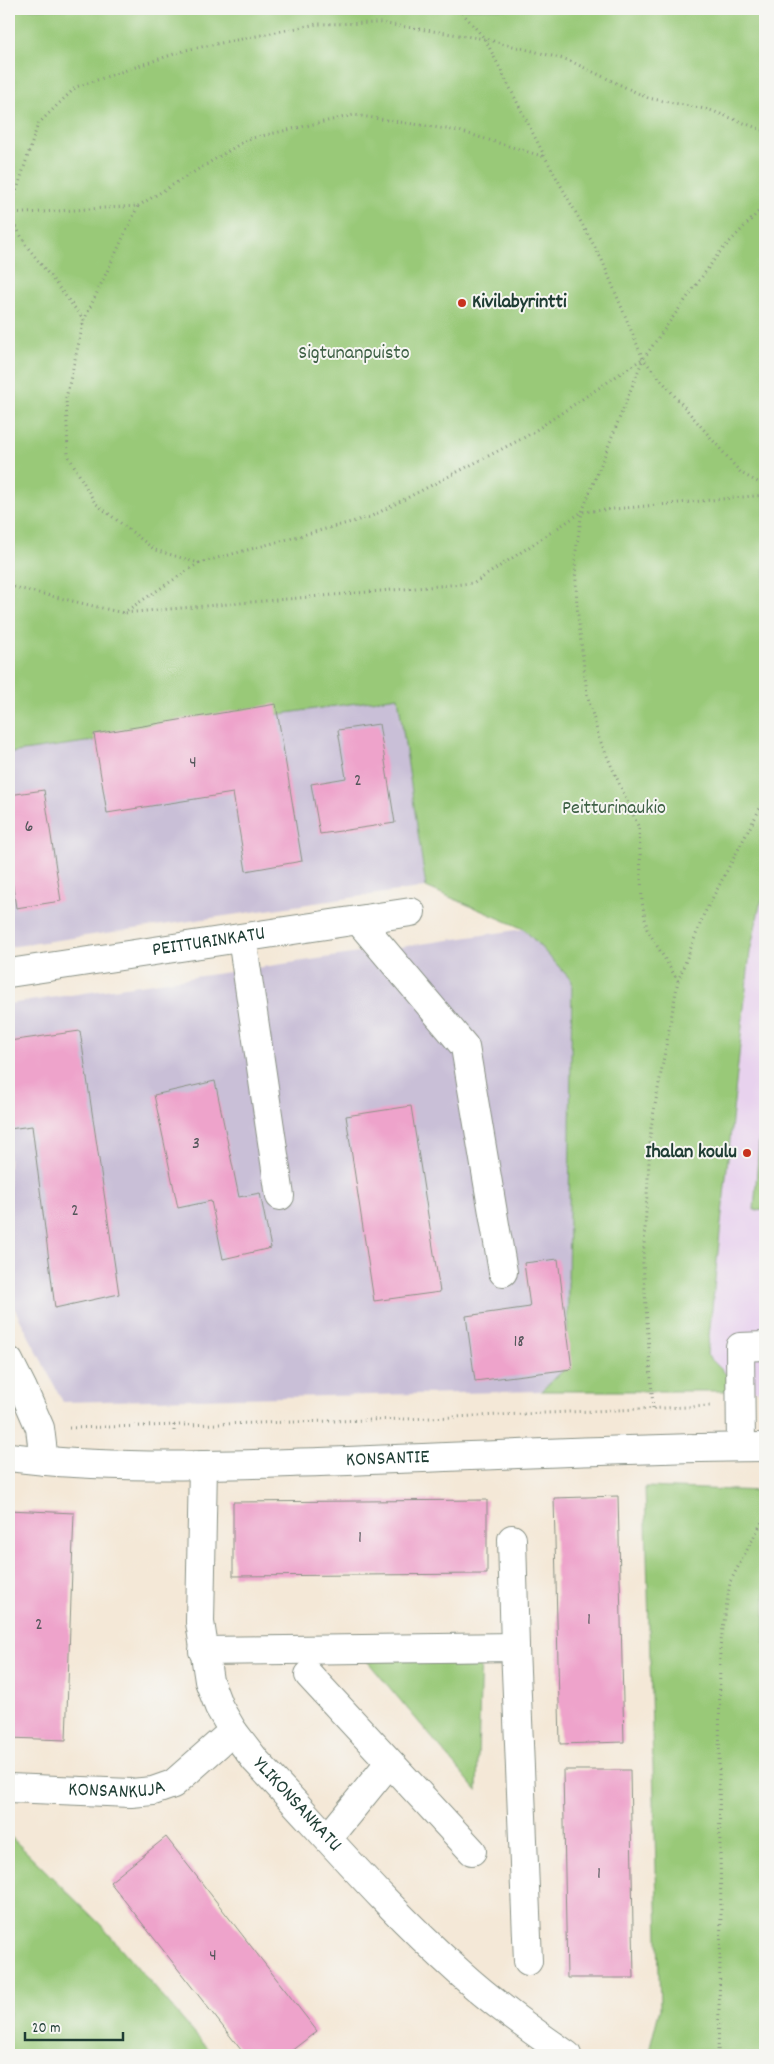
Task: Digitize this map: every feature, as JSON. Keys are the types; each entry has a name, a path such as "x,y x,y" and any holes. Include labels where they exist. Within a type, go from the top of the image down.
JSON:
{"street":[{"name":"PEITTURINKATU","path":"9,973 411,912"},
{"path":"358,920 465,1047 503,1272"},
{"path":"242,938 280,1196"},
{"path":"753,1447 740,1405 740,1346 765,1346"},
{"path":"9,1361 40,1428 44,1461"},
{"name":"KONSANTIE","path":"9,1457 44,1461 203,1464 753,1447"},
{"name":"YLIKONSANKATU","path":"203,1464 200,1622 203,1651 209,1681 219,1706 233,1731 256,1761 415,1931 505,2011 567,2055"},
{"path":"512,1538 528,1961"},
{"path":"203,1651 515,1648"},
{"path":"309,1676 472,1852"},
{"name":"KONSANKUJA","path":"9,1788 130,1793 153,1791 173,1784 233,1731"},
{"path":"328,1838 389,1763"}],"path":[{"path":"459,9 485,39 545,157 602,260 642,359 741,473 765,486"},
{"path":"742,9 765,15"},
{"path":"84,320 26,245 9,214 38,124 76,87 186,50 317,24 380,23 485,39 568,60 648,98 710,110 765,131"},
{"path":"9,214 138,206 248,139 354,115 459,131 545,157"},
{"path":"678,981 647,929 642,900 640,828 599,738 587,694 577,607 575,557 582,512 642,359 719,253 765,205"},
{"path":"138,206 84,320 66,398 68,456 95,503 155,550 199,563"},
{"path":"123,613 199,563 370,517 527,436 642,359"},
{"path":"9,586 123,613 474,584 582,512 765,495"},
{"path":"653,1408 643,1263 651,1127 678,981 704,914 765,799"},
{"path":"77,1428 406,1419 740,1405"},
{"path":"718,2055 721,1915 720,1648 730,1582 765,1516"}],"shaded area":[{"path":"399,696 426,887 9,947 9,753"},
{"name":"Ihalan koulu","path":"765,894 765,1391 743,1391 707,1355 750,952 760,905"},
{"path":"524,929 572,980 567,1367 541,1391 63,1402 9,1298 9,1004"}],"green space":[{"name":"Sigtunanpuisto","path":"9,9 765,9 765,894 760,905 750,952 707,1355 743,1391 541,1391 567,1367 572,981 524,929 426,887 398,697 9,753"},
{"path":"765,1063 765,1209 754,1210"},
{"path":"645,1487 765,1491 765,2055 648,2055 660,2008"},
{"path":"362,1655 481,1655 477,1791"},
{"path":"9,1835 101,1925 213,2055 9,2055"}],"building":[{"path":"276,704 302,861 246,871 233,793 107,813 94,734"},
{"path":"379,724 395,823 320,834 311,784 346,778 338,730"},
{"path":"44,790 61,901 16,908 9,859 9,795"},
{"path":"80,1031 119,1294 55,1308 32,1126 9,1129 9,1041"},
{"path":"215,1081 239,1197 260,1193 271,1248 223,1259 211,1201 178,1208 154,1095"},
{"path":"411,1106 440,1292 374,1301 346,1116"},
{"path":"558,1259 572,1369 475,1381 466,1316 530,1307 524,1263"},
{"path":"618,1496 624,1742 560,1744 554,1498"},
{"path":"487,1500 487,1574 233,1576 233,1502"},
{"path":"9,1510 74,1513 66,1740 9,1738"},
{"path":"563,1770 630,1770 634,1978 567,1978"},
{"path":"166,1837 317,2031 286,2055 245,2055 110,1882"}],"place":[{"name":"Kivilabyrintti","path":"462,303"},
{"name":"Ihalan koulu","path":"747,1153"}],"park label":[{"name":"Peitturinaukio","path":"614,809"}]}
